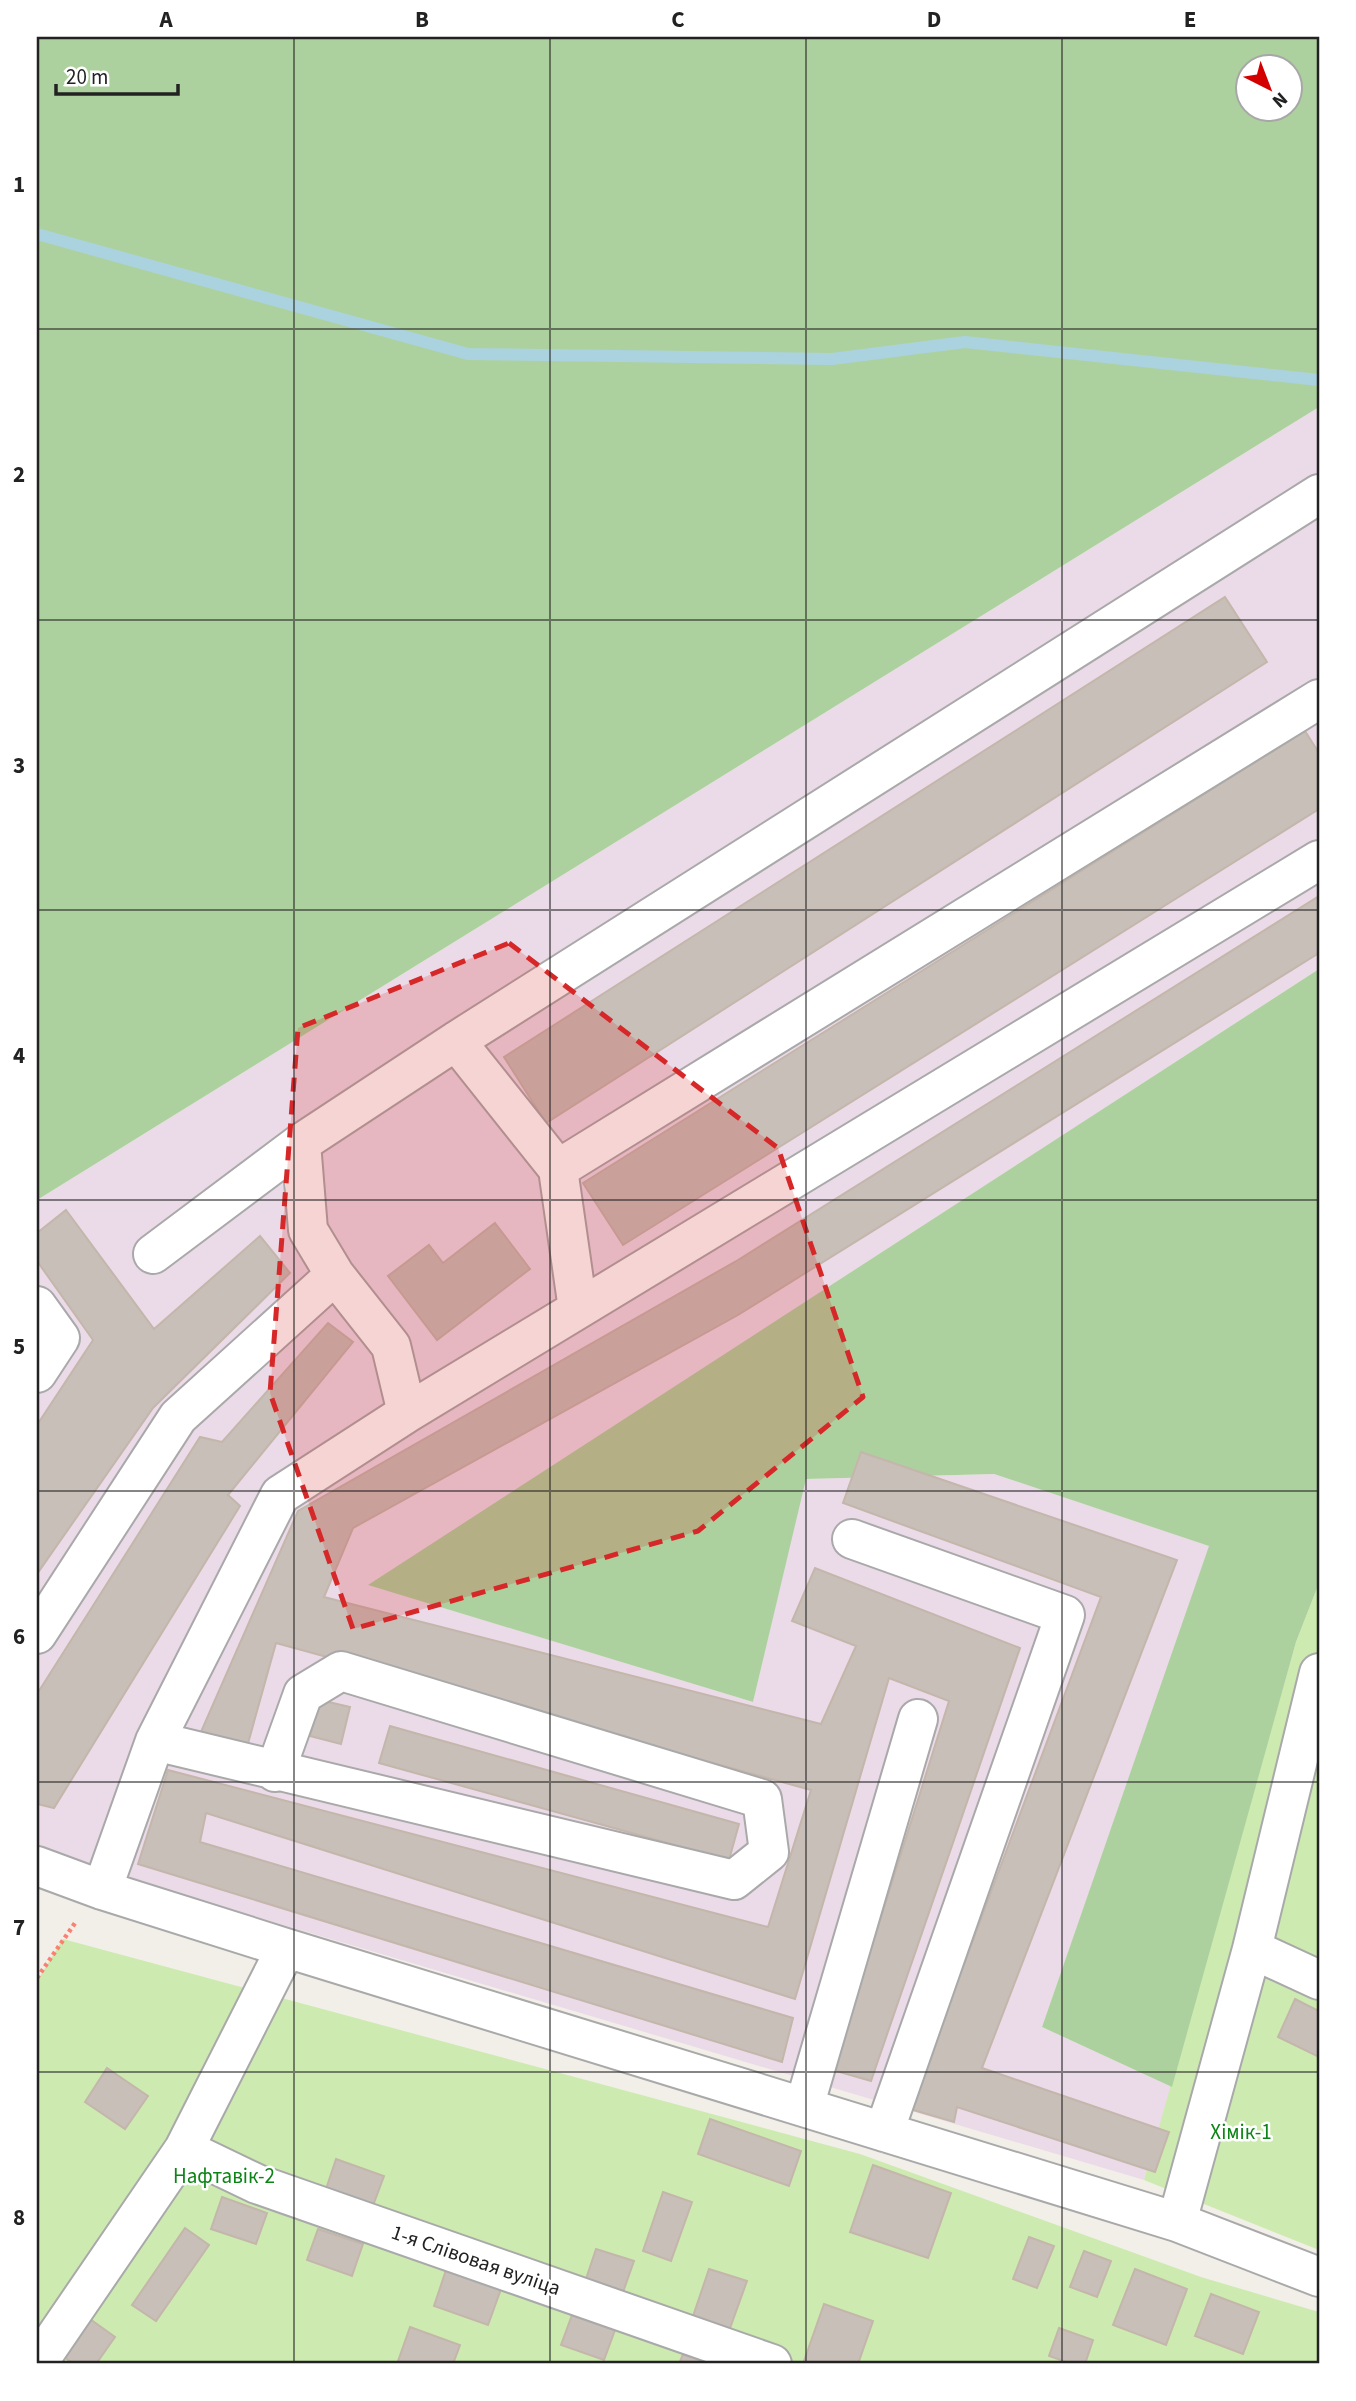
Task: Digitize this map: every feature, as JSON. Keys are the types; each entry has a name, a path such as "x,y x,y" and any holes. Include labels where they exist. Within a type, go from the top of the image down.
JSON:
{"street":[{"path":"153,1254 301,1143 456,1041 1319,494"},
{"path":"558,1170 1319,699"},
{"path":"102,1889 155,1741 280,1495 407,1413 1319,860"},
{"path":"456,1041 558,1170 578,1309"},
{"path":"301,1143 308,1230 335,1275 391,1346 407,1413"},
{"path":"37,1634 178,1417 335,1275"},
{"path":"37,1306 60,1338 37,1373"},
{"path":"852,1539 1065,1615 884,2132"},
{"path":"155,1741 275,1772 734,1880 769,1852 762,1799 341,1671 303,1694 275,1772"},
{"path":"1177,2222 1252,1949 1319,1673"},
{"path":"804,2107 918,1719"},
{"path":"37,1866 286,1948 1177,2222 1319,2277"},
{"path":"37,2364 184,2149 286,1948"},
{"path":"1252,1949 1319,1980"},
{"name":"1-я Слівовая вуліца","path":"184,2149 257,2184 772,2364"}],"path":[{"path":"37,1978 61,1940 102,1889"}],"highlighted area":[{"path":"509,943 778,1148 863,1397 698,1531 353,1629 270,1393 298,1028"}],"shaded area":[{"path":"1319,407 1319,969 369,1585 753,1702 805,1479 994,1474 1210,1546 1042,2027 1172,2087 1144,2180 145,1884 37,1861 37,1200"}],"green space":[{"path":"37,37 1319,37 1319,407 37,1200"},
{"path":"1319,969 1319,1583 1296,1642 1172,2087 1042,2027 1209,1546 994,1474 806,1479 753,1702 368,1585"},
{"name":"Хімік-1","path":"1319,1583 1319,2250 1144,2180 1296,1642"},
{"name":"Нафтавік-2","path":"63,1939 860,2154 1201,2277 1319,2312 1319,2364 37,2364 37,1981"}],"building":[{"path":"1225,597 1267,662 546,1123 504,1057"},
{"path":"1305,731 1319,753 1319,809 623,1245 583,1183"},
{"path":"1319,896 1319,953 738,1315 353,1528 324,1597 821,1724 856,1646 792,1621 815,1568 1020,1648 871,2081 833,2070 949,1701 889,1678 795,1999 206,1813 200,1842 793,2018 782,2062 138,1864 168,1770 768,1927 811,1790 276,1643 247,1747 200,1734 298,1511 738,1260"},
{"path":"66,1210 154,1329 260,1236 290,1273 153,1408 37,1574 37,1425 93,1340 37,1261 37,1233"},
{"path":"495,1223 530,1269 437,1340 388,1276 429,1245 443,1263"},
{"path":"328,1323 353,1342 228,1495 240,1506 54,1808 37,1804 37,1694 200,1437 222,1442"},
{"path":"861,1452 1177,1560 982,2068 1169,2132 1155,2172 957,2107 954,2122 910,2109 1101,1597 843,1503"},
{"path":"320,1700 350,1707 341,1744 310,1736"},
{"path":"390,1726 739,1824 729,1860 379,1763"},
{"path":"1295,1999 1319,2011 1319,2057 1278,2037"},
{"path":"107,2068 148,2096 125,2129 85,2102"},
{"path":"710,2119 801,2151 789,2186 698,2154"},
{"path":"336,2159 384,2176 371,2211 324,2195"},
{"path":"873,2165 951,2193 928,2258 850,2232"},
{"path":"663,2192 692,2202 671,2261 643,2251"},
{"path":"222,2197 267,2213 256,2244 211,2229"},
{"path":"185,2228 209,2245 156,2321 132,2305"},
{"path":"318,2229 363,2244 352,2276 307,2260"},
{"path":"1029,2237 1054,2246 1037,2288 1013,2279"},
{"path":"596,2249 634,2261 622,2295 585,2282"},
{"path":"1084,2251 1111,2261 1097,2297 1070,2287"},
{"path":"709,2269 747,2281 729,2331 692,2319"},
{"path":"1135,2269 1187,2289 1166,2345 1113,2325"},
{"path":"446,2270 501,2289 488,2325 434,2306"},
{"path":"1211,2294 1259,2312 1243,2354 1195,2336"},
{"path":"824,2304 873,2321 858,2364 814,2364 804,2361"},
{"path":"572,2315 615,2330 604,2360 561,2345"},
{"path":"90,2319 115,2337 96,2364 74,2364 64,2357"},
{"path":"410,2327 460,2345 453,2364 397,2364"},
{"path":"1059,2328 1093,2340 1085,2364 1072,2364 1049,2356"},
{"path":"683,2354 713,2364 679,2364"}],"waterway":[{"path":"37,234 468,354 832,359 965,342 1319,380"}]}
